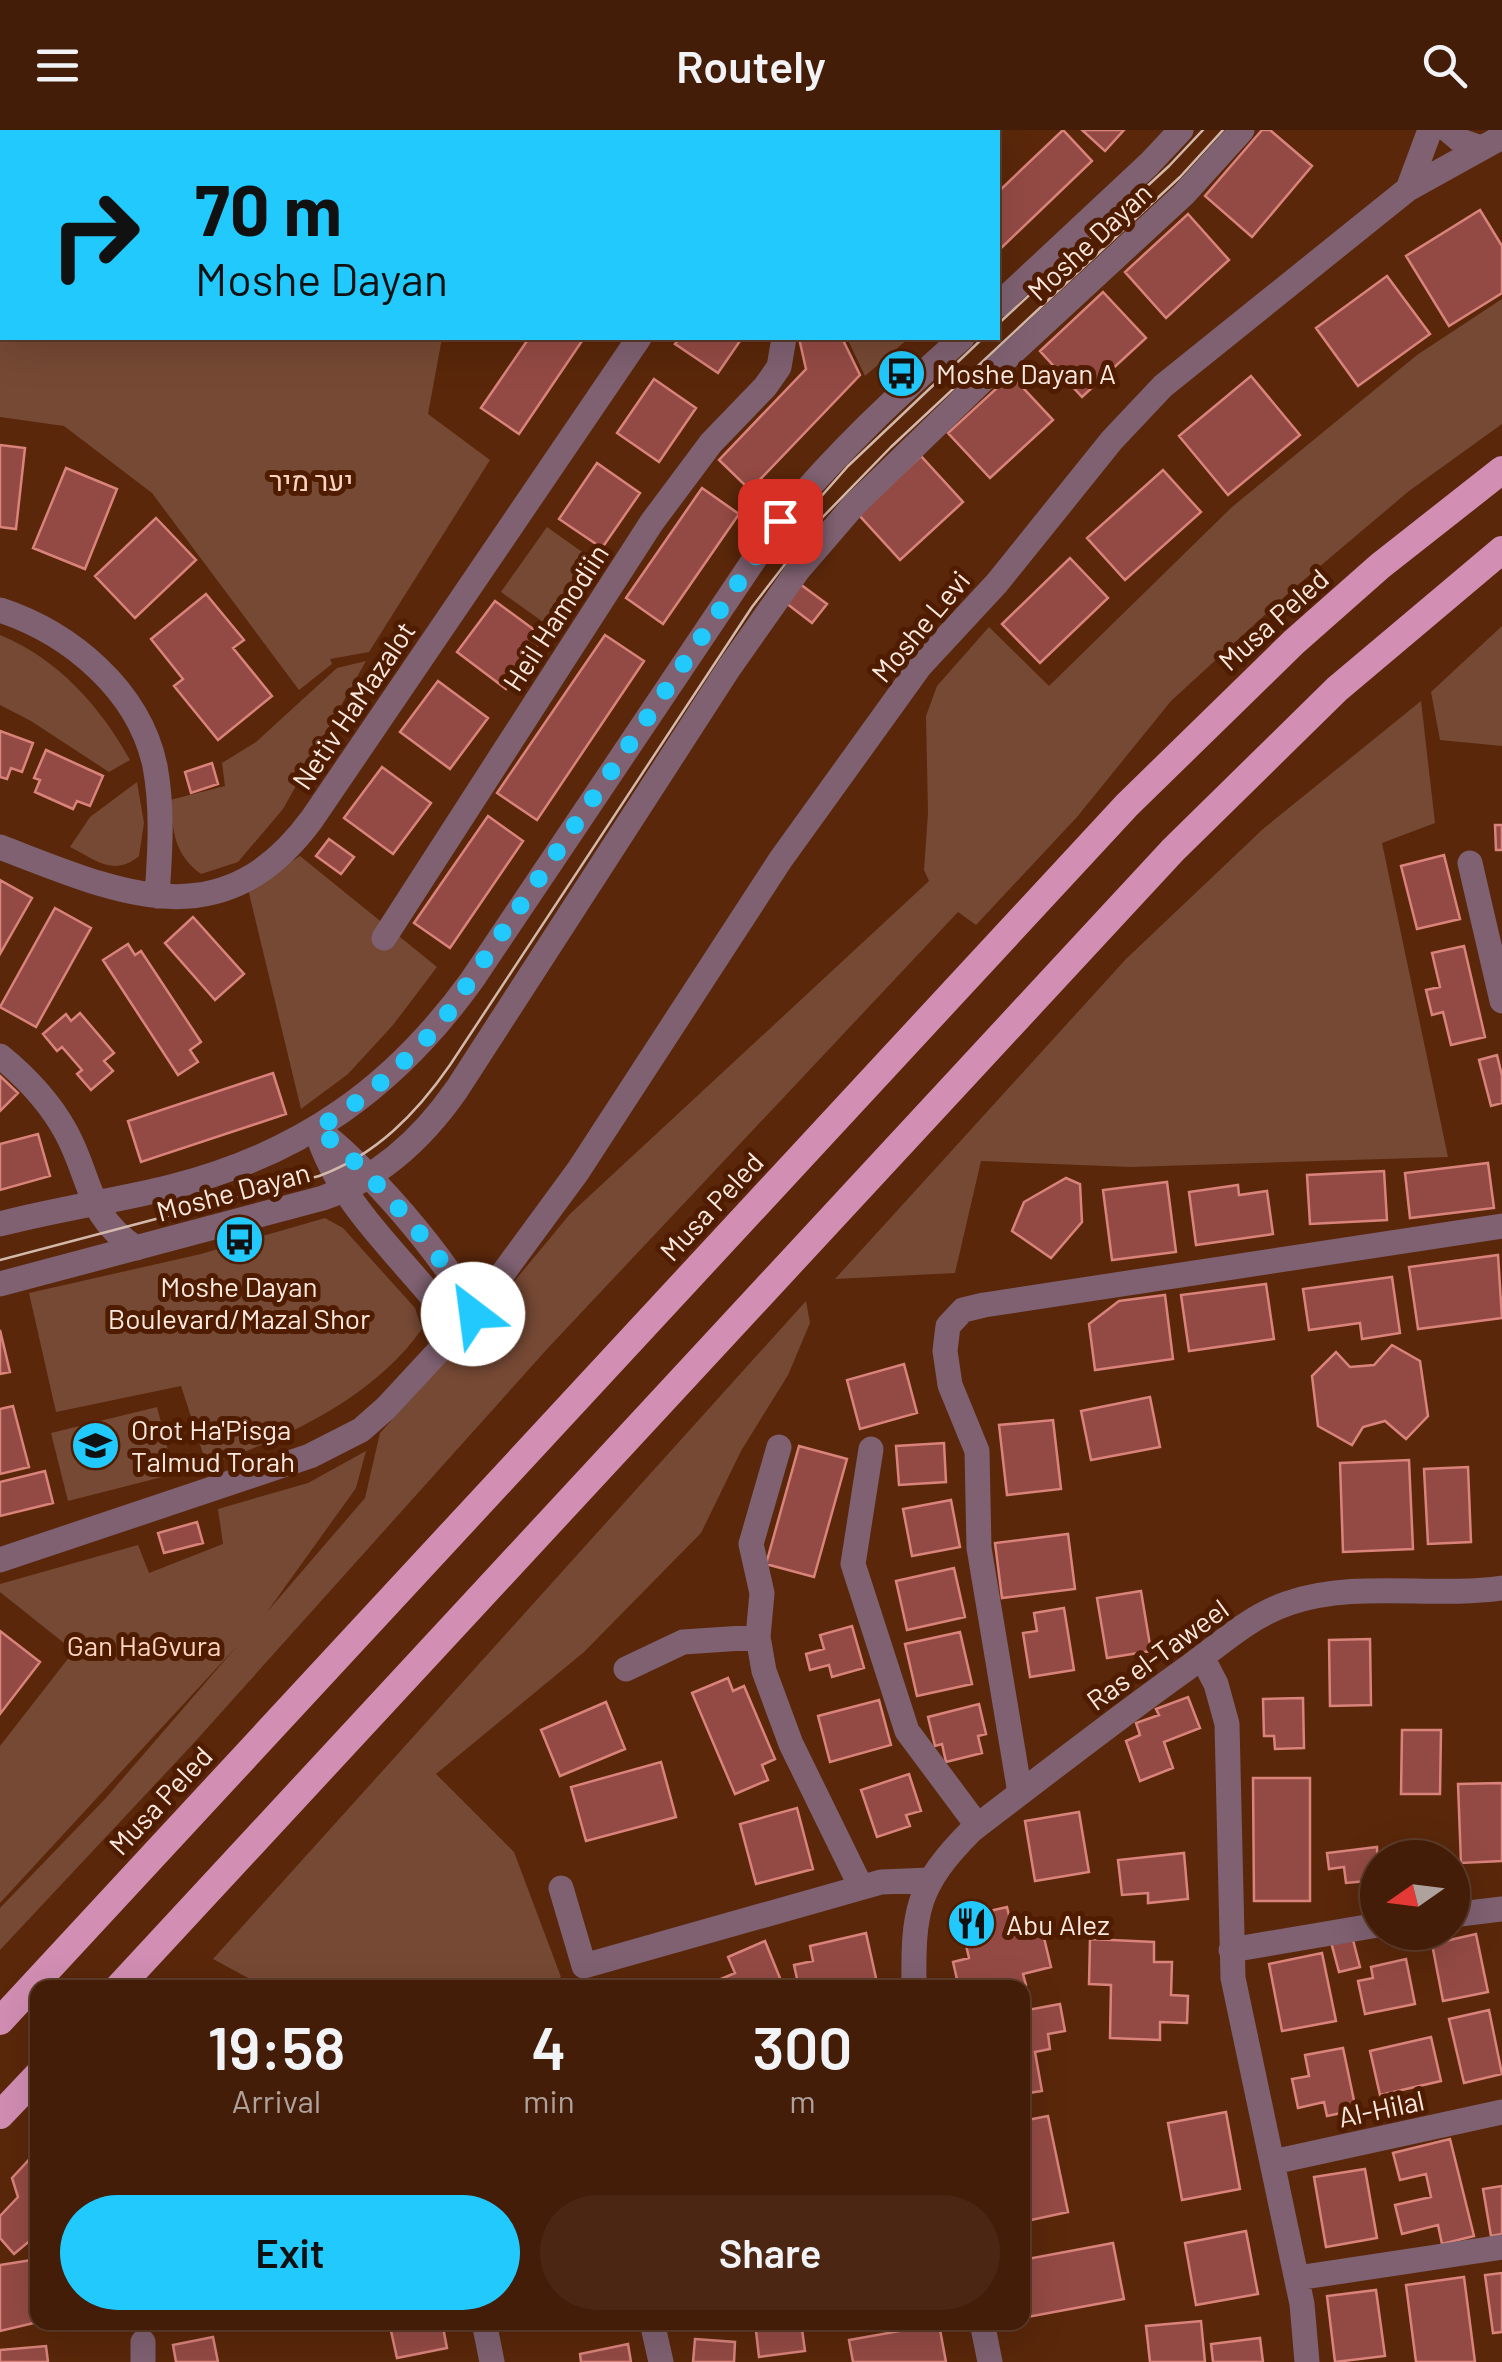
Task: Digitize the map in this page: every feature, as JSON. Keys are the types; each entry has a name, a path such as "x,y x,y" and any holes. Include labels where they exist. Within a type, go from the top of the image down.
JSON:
{"highway":[{"name":"Musa Peled","path":"38,1980 1128,805 1294,642 1380,566 1502,470"},
{"path":"125,1980 1174,850 1337,690 1502,550"},
{"name":"Musa Peled","path":"0,2021 30,1989"},
{"path":"0,2115 30,2083"}],"street":[{"name":"Moshe Dayan","path":"1000,303 1181,130"},
{"name":"Moshe Dayan","path":"0,1284 343,1191 370,1177 406,1148 441,1112 728,668 798,570 854,505 1184,194 1242,130"},
{"path":"1408,189 1430,130"},
{"path":"1448,130 1460,142 1492,142"},
{"name":"Moshe Levi","path":"0,1560 271,1472 361,1430 396,1398 473,1314 578,1171 781,860 920,666 996,583 1112,440 1163,386 1408,189 1492,142"},
{"name":"Netiv HaMazalot","path":"0,848 96,883 156,896 214,895 257,872 296,840 638,340"},
{"name":"Heil Hamodiin","path":"384,938 652,522 711,443 772,377 779,366 784,340"},
{"name":"Moshe Dayan","path":"0,1224 174,1186 257,1159 316,1129 386,1078 444,1019 780,521 882,410 960,340"},
{"path":"0,610 44,628 82,654 112,683 132,710 146,738 158,790 160,854 156,896"},
{"path":"1470,863 1502,1001"},
{"path":"0,1056 29,1081 64,1128 82,1166 92,1202 112,1230 136,1248"},
{"path":"316,1129 344,1149 370,1177 455,1278 473,1314"},
{"path":"316,1129 343,1191 434,1300 473,1314"},
{"path":"1020,1792 979,1548 977,1451 950,1385 945,1351 948,1326 963,1310 984,1305 1502,1226"},
{"path":"779,1446 752,1544 762,1594 758,1637 764,1671 791,1744 860,1887"},
{"path":"872,1450 853,1564 907,1731 977,1825"},
{"name":"Ras el-Taweel","path":"914,1980 916,1910 930,1880 953,1848 1020,1792 1259,1617 1287,1603 1316,1596 1502,1588"},
{"path":"626,1668 683,1642 758,1637"},
{"path":"1202,1658 1216,1684 1227,1724 1232,1978 1297,2278 1307,2362"},
{"path":"561,1888 584,1966 880,1882 930,1880"},
{"path":"1470,1913 1502,1909"},
{"path":"1231,1950 1360,1929"},
{"name":"Al-Hilal","path":"1274,2162 1502,2112"},
{"path":"1297,2278 1502,2247"},
{"path":"486,2330 492,2362"},
{"path":"654,2330 660,2362"},
{"path":"984,2330 990,2362"}],"green space":[{"name":"Gan HaGvura","path":"1502,299 1502,424 1409,491 1293,589 1171,701 1077,817 976,925 958,912 548,1348 192,1745 0,1950 0,1908 105,1799 238,1645 0,1903 0,1746 74,1651 0,1592 0,1584 138,1545 149,1573 223,1544 218,1509 308,1483 366,1451 356,1488 267,1612 365,1498 380,1433 474,1330 570,1214 929,881 924,870 928,813 926,716 937,686 989,627 1049,686 1232,507 1417,355"},
{"name":"יער מיר","path":"0,340 442,340 428,414 490,460 369,652 330,659 332,664 299,690 152,493 64,426 0,417"},
{"path":"848,340 907,340 865,376"},
{"path":"547,527 599,564 553,629 501,592"},
{"path":"1502,626 1502,746 1440,740 1431,692"},
{"path":"0,635 41,657 76,686 130,760 109,772 0,705"},
{"path":"366,661 283,809 238,862 201,874 180,850 170,800 225,786 222,763 256,742 337,668"},
{"path":"1421,701 1435,823 1382,843 1448,1157 1131,1167 981,1161 955,1273 835,1279 1126,959 1263,829"},
{"path":"137,782 144,823 139,856 113,866 70,847 90,817"},
{"path":"300,856 437,967 393,1025 348,1074 301,1109 248,889"},
{"path":"325,1218 343,1228 415,1308 422,1329 401,1354 353,1396 297,1429 207,1466 181,1386 56,1412 29,1293 201,1254"},
{"path":"806,1301 810,1323 788,1375 741,1451 701,1533 584,1652 436,1774 514,1852 561,1977 252,1980 213,1959"},
{"path":"157,1407 174,1474 68,1501 51,1433"}],"building":[{"path":"1063,130 1092,161 1000,249 1000,190"},
{"path":"1082,130 1124,130 1105,151"},
{"path":"1262,130 1270,130 1312,166 1252,237 1205,196"},
{"path":"1480,210 1502,246 1502,293 1449,326 1406,256"},
{"path":"1188,214 1229,260 1166,318 1125,272"},
{"path":"1387,276 1430,334 1358,386 1316,328"},
{"path":"1103,292 1146,338 1082,397 1040,351"},
{"path":"528,340 583,340 519,434 481,408"},
{"path":"678,340 741,340 718,373 675,344"},
{"path":"799,340 843,340 860,375 750,490 719,460 806,369"},
{"path":"1011,375 1053,420 990,478 948,433"},
{"path":"1251,376 1300,435 1228,495 1179,436"},
{"path":"654,379 696,408 659,462 617,433"},
{"path":"0,445 25,448 16,529 0,527"},
{"path":"921,456 963,502 900,560 858,514"},
{"path":"597,463 640,493 602,548 559,519"},
{"path":"66,468 117,489 85,569 33,548"},
{"path":"1163,470 1201,512 1125,580 1087,538"},
{"path":"702,488 739,514 663,624 626,598"},
{"path":"156,518 196,560 135,618 95,576"},
{"path":"1070,558 1108,598 1040,663 1002,624"},
{"path":"800,584 827,604 812,623 786,603"},
{"path":"206,594 244,640 233,648 272,696 218,740 174,686 183,679 151,639"},
{"path":"495,601 544,637 506,689 457,652"},
{"path":"605,635 644,661 537,820 497,793"},
{"path":"438,681 488,718 450,769 400,732"},
{"path":"0,731 33,743 22,772 11,768 7,779 0,777"},
{"path":"46,750 103,776 90,806 77,801 73,809 35,792 40,780 34,778"},
{"path":"212,763 218,784 191,793 185,772"},
{"path":"382,767 431,803 393,854 344,818"},
{"path":"488,816 523,841 450,948 414,923"},
{"path":"1495,825 1502,825 1502,850 1496,850"},
{"path":"329,839 354,857 341,874 316,856"},
{"path":"1444,855 1460,919 1417,929 1401,866"},
{"path":"0,880 32,898 0,954"},
{"path":"55,908 91,928 36,1027 0,1007"},
{"path":"193,917 244,974 215,1000 165,943"},
{"path":"128,944 135,955 141,951 201,1042 190,1050 198,1062 178,1075 103,960"},
{"path":"1464,946 1485,1037 1451,1045 1443,1012 1432,1015 1426,990 1440,987 1432,953"},
{"path":"80,1013 114,1053 104,1061 113,1071 91,1090 77,1074 82,1070 62,1047 57,1051 43,1034 66,1014 71,1021"},
{"path":"1497,1055 1502,1103 1491,1106 1479,1060"},
{"path":"273,1073 286,1114 141,1162 128,1121"},
{"path":"0,1076 18,1093 0,1111"},
{"path":"38,1134 50,1176 0,1190 0,1144"},
{"path":"1488,1163 1494,1208 1410,1218 1405,1173"},
{"path":"1384,1171 1387,1220 1310,1224 1307,1175"},
{"path":"1066,1178 1080,1184 1082,1222 1051,1258 1012,1231 1024,1202"},
{"path":"1167,1182 1176,1252 1112,1260 1103,1190"},
{"path":"1238,1185 1239,1195 1267,1191 1273,1234 1196,1245 1189,1192"},
{"path":"1498,1255 1502,1318 1418,1329 1409,1267"},
{"path":"1392,1277 1400,1333 1362,1339 1360,1323 1309,1330 1303,1289"},
{"path":"1266,1284 1274,1339 1189,1351 1181,1295"},
{"path":"1165,1295 1173,1359 1095,1370 1089,1324 1119,1301"},
{"path":"0,1330 10,1372 0,1374"},
{"path":"1392,1345 1420,1361 1428,1416 1406,1439 1385,1421 1363,1427 1352,1445 1318,1426 1312,1376 1336,1352 1350,1367 1374,1365"},
{"path":"904,1364 917,1413 860,1429 847,1380"},
{"path":"1150,1397 1160,1447 1091,1460 1081,1411"},
{"path":"13,1406 29,1467 0,1474 0,1409"},
{"path":"1053,1420 1061,1489 1007,1495 999,1425"},
{"path":"944,1443 946,1482 899,1485 896,1446"},
{"path":"799,1446 847,1459 814,1577 766,1564"},
{"path":"1409,1460 1413,1549 1343,1552 1340,1463"},
{"path":"1468,1467 1471,1542 1428,1544 1424,1469"},
{"path":"45,1471 53,1503 0,1516 0,1482"},
{"path":"951,1500 960,1547 912,1556 903,1509"},
{"path":"197,1522 203,1543 164,1553 158,1533"},
{"path":"1068,1534 1075,1589 1002,1598 995,1543"},
{"path":"954,1568 965,1617 907,1630 896,1581"},
{"path":"1141,1591 1151,1651 1107,1658 1097,1598"},
{"path":"1064,1608 1074,1670 1030,1677 1023,1633 1037,1631 1034,1613"},
{"path":"852,1626 864,1668 832,1677 829,1665 810,1670 806,1654 824,1649 820,1635"},
{"path":"0,1631 40,1662 0,1714"},
{"path":"960,1632 972,1684 917,1696 905,1644"},
{"path":"1370,1639 1371,1705 1330,1706 1329,1640"},
{"path":"728,1678 733,1691 744,1686 775,1759 762,1765 768,1780 735,1794 692,1693"},
{"path":"1188,1697 1200,1728 1164,1742 1173,1768 1140,1781 1126,1741 1140,1735 1136,1723 1159,1715 1156,1709"},
{"path":"1303,1698 1304,1748 1275,1749 1274,1736 1264,1736 1263,1699"},
{"path":"879,1700 891,1745 830,1762 818,1716"},
{"path":"606,1702 625,1749 560,1776 541,1730"},
{"path":"979,1704 986,1734 978,1736 982,1753 946,1762 942,1744 935,1746 928,1717"},
{"path":"1402,1730 1441,1730 1440,1794 1401,1794"},
{"path":"661,1762 676,1817 586,1841 571,1787"},
{"path":"909,1774 921,1811 906,1815 910,1826 877,1837 861,1790"},
{"path":"1253,1778 1310,1778 1310,1901 1254,1901"},
{"path":"1502,1783 1502,1861 1470,1863 1470,1840 1460,1840 1458,1784"},
{"path":"797,1808 813,1869 756,1884 740,1824"},
{"path":"1079,1812 1089,1872 1035,1881 1025,1821"},
{"path":"1360,1849 1360,1882 1346,1883 1344,1867 1329,1869 1327,1853"},
{"path":"1184,1853 1188,1899 1148,1903 1148,1893 1122,1895 1118,1860"},
{"path":"1007,1907 1012,1928 1040,1921 1051,1967 1023,1974 1025,1980 957,1980 953,1962 969,1958 963,1932 976,1929 972,1915"},
{"path":"866,1933 876,1978 797,1980 794,1965 813,1961 810,1946"},
{"path":"1476,1934 1488,1992 1443,2001 1433,1950 1470,1950 1470,1935"},
{"path":"1352,1936 1360,1967 1339,1972 1331,1942"},
{"path":"1090,1939 1154,1942 1154,1962 1172,1962 1171,1995 1188,1996 1187,2023 1160,2022 1160,2040 1110,2038 1111,1985 1089,1984"},
{"path":"765,1941 781,1980 719,1980 735,1973 728,1957"},
{"path":"1322,1953 1336,2021 1282,2031 1269,1964"},
{"path":"1406,1959 1415,2004 1365,2014 1358,1981 1373,1978 1371,1967"},
{"path":"1060,2004 1065,2031 1048,2034 1050,2049 1035,2052 1042,2091 1030,2093 1030,2010"},
{"path":"1489,2010 1502,2074 1464,2083 1449,2019"},
{"path":"1431,2037 1441,2081 1380,2095 1370,2051"},
{"path":"1343,2048 1356,2110 1327,2116 1324,2102 1298,2108 1292,2079 1309,2076 1305,2055"},
{"path":"1226,2112 1240,2189 1182,2200 1168,2123"},
{"path":"1048,2116 1068,2212 1030,2220 1030,2119"},
{"path":"1450,2139 1474,2236 1442,2244 1438,2225 1402,2234 1395,2205 1431,2197 1426,2174 1400,2180 1393,2153"},
{"path":"30,2159 30,2241 14,2254 0,2238 0,2216 18,2197 12,2178"},
{"path":"1365,2169 1377,2238 1326,2247 1314,2177"},
{"path":"1502,2186 1502,2234 1491,2236 1483,2189"},
{"path":"1246,2231 1258,2294 1196,2305 1185,2243"},
{"path":"1113,2243 1124,2299 1030,2317 1030,2259"},
{"path":"30,2260 30,2324 0,2331 0,2265"},
{"path":"1502,2273 1502,2332 1493,2333 1485,2275"},
{"path":"1464,2277 1475,2362 1416,2362 1406,2285"},
{"path":"1376,2290 1385,2356 1335,2362 1327,2296"},
{"path":"1201,2321 1205,2362 1150,2362 1146,2326"},
{"path":"391,2330 444,2330 447,2348 397,2358"},
{"path":"756,2330 802,2330 805,2351 759,2357"},
{"path":"905,2330 940,2330 946,2362 853,2362 849,2340"},
{"path":"213,2337 218,2362 176,2362 173,2345"},
{"path":"1260,2338 1263,2362 1213,2362 1211,2344"},
{"path":"695,2339 735,2342 734,2362 693,2362"},
{"path":"628,2344 631,2362 581,2362 580,2354"},
{"path":"46,2346 48,2362 0,2362 0,2350"}],"tram line":[{"path":"1000,322 1203,130"},
{"path":"0,1260 319,1176 359,1157 393,1131 450,1065 752,607 816,524 891,447 1180,177 1223,130"},
{"path":"796,525 848,466 981,340"}],"place":[{"name":"Moshe Dayan A","path":"901,373"},
{"name":"Moshe Dayan Boulevard/Mazal Shor","path":"239,1239"},
{"name":"Orot Ha'Pisga Talmud Torah","path":"96,1445"},
{"name":"Abu Alez","path":"971,1924"}],"route":[{"path":"473,1314 455,1278 355,1159 316,1129 386,1078 444,1019 780,521"}]}
